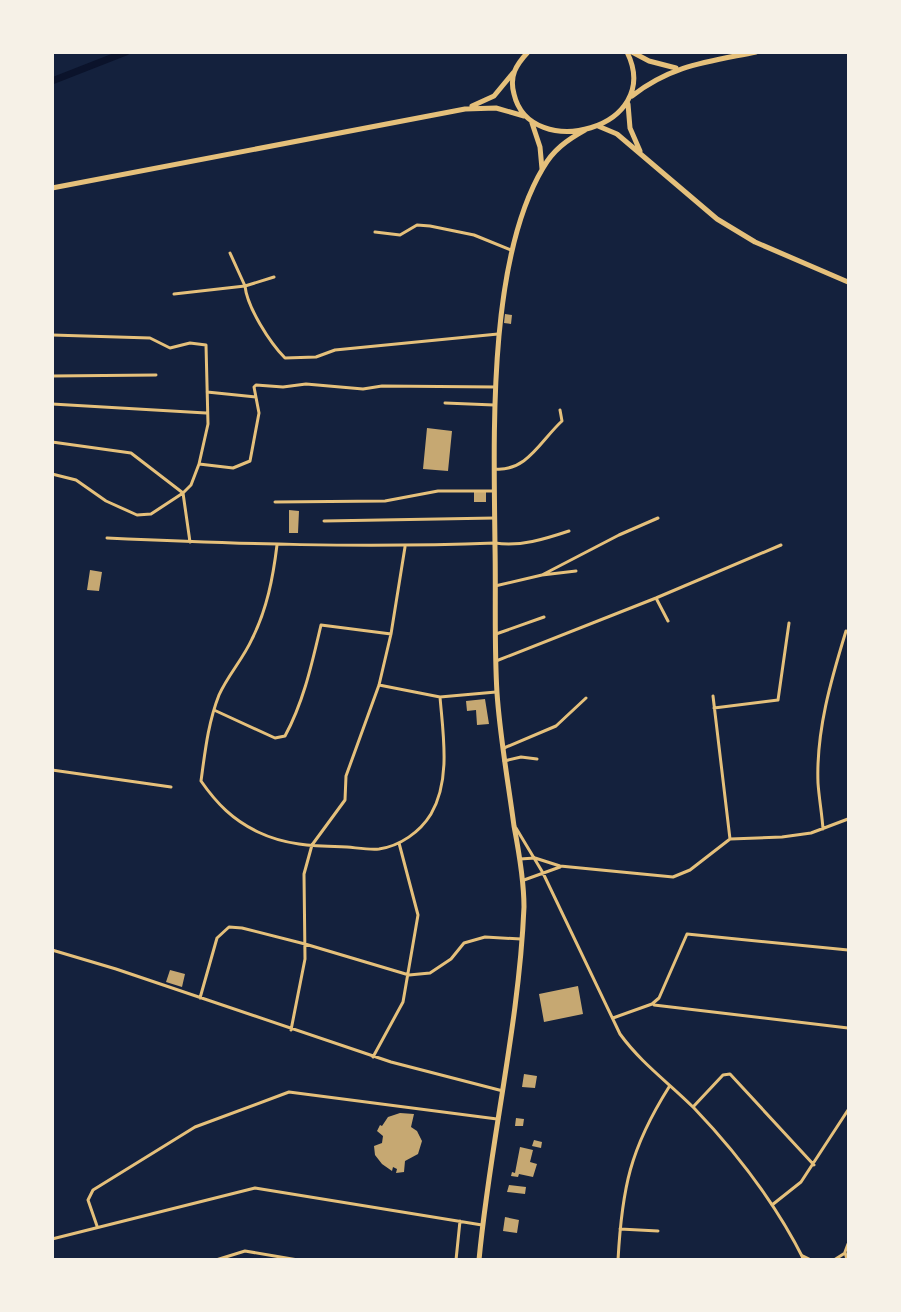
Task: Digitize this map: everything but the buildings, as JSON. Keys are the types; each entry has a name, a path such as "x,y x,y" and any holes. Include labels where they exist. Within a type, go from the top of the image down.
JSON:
{"main road":[{"path":"465,109 494,96 528,52"},
{"path":"630,52 649,61 677,69"},
{"path":"479,1260 482,1225 503,1091 521,939 520,859 504,761 497,692 495,469 496,387 500,334 513,250 524,210 542,169 562,144 585,130 598,126 628,104 632,96 635,71 630,52"},
{"path":"632,96 651,82 677,69 756,52"},
{"path":"513,73 514,98 524,116 532,123 559,130 585,130"},
{"path":"628,104 630,128 641,152"},
{"path":"52,188 465,109 496,108 524,116"},
{"path":"532,123 540,147 542,169"},
{"path":"598,126 617,134 641,152 693,201 726,225 782,255 849,282"}],"street":[{"path":"375,231 399,235 417,225 439,227 474,235 513,250"},
{"path":"230,253 256,317 285,358 316,357 335,350 500,334"},
{"path":"174,294 245,286 274,277"},
{"path":"52,335 144,337 170,348 190,343 206,345 208,424 199,464 190,485 183,493 152,514 137,515 106,501 76,480 52,474"},
{"path":"52,376 156,375"},
{"path":"199,464 233,468 250,461 259,413 256,385 283,387 306,384 363,389 496,387"},
{"path":"207,392 256,398"},
{"path":"445,403 496,405"},
{"path":"52,404 206,413"},
{"path":"495,469 507,470 519,466 562,421 560,410"},
{"path":"52,442 131,453 183,493 190,542"},
{"path":"275,502 385,501 438,490 495,491"},
{"path":"324,521 495,518"},
{"path":"542,575 658,518"},
{"path":"107,538 277,545 405,547 495,543 507,545 539,541 568,531"},
{"path":"277,545 273,579 264,611 252,641 220,693 214,710 201,781 219,807 258,832 299,846 379,849 399,843 417,831 432,813 439,793 444,748 440,697"},
{"path":"496,661 656,598 781,545"},
{"path":"291,1030 300,990 305,944 304,874 312,845 345,800 346,776 351,758 379,685 391,634 405,547"},
{"path":"495,586 542,575 576,571"},
{"path":"656,598 668,621"},
{"path":"496,634 544,617"},
{"path":"714,708 778,700 789,623"},
{"path":"214,710 275,738 285,736 296,715 308,680 321,625 391,634"},
{"path":"824,829 818,782 820,732 831,681 846,631"},
{"path":"379,685 440,697 497,692"},
{"path":"713,696 730,838"},
{"path":"503,748 556,726 586,698"},
{"path":"504,761 521,757 537,759"},
{"path":"52,770 171,787"},
{"path":"520,859 535,858 560,866 673,877 690,870 730,838 782,837 824,829 849,819"},
{"path":"514,825 543,873 613,1018 634,1054 692,1107 735,1154 772,1205 804,1260"},
{"path":"373,1057 403,1002 418,915 399,843"},
{"path":"522,881 560,866"},
{"path":"200,998 217,938 228,927 242,928 305,944 409,975 430,973 451,959 464,943 485,937 521,939"},
{"path":"613,1018 652,1004 659,998 687,934 849,950"},
{"path":"52,950 373,1057 503,1091"},
{"path":"652,1004 849,1028"},
{"path":"692,1107 723,1075 730,1074 814,1165"},
{"path":"618,1260 625,1189 635,1149 649,1119 669,1087"},
{"path":"97,1226 88,1200 93,1190 195,1127 290,1092 498,1119"},
{"path":"772,1205 787,1195 814,1165 849,1110"},
{"path":"52,1239 255,1188 482,1225"},
{"path":"456,1260 460,1221"},
{"path":"620,1229 658,1231"},
{"path":"834,1260 845,1252 849,1244"},
{"path":"216,1260 245,1251 298,1260"},
{"path":"845,1252 847,1260"},
{"path":"801,1255 811,1260"}],"waterway":[{"path":"52,81 126,52"}]}
